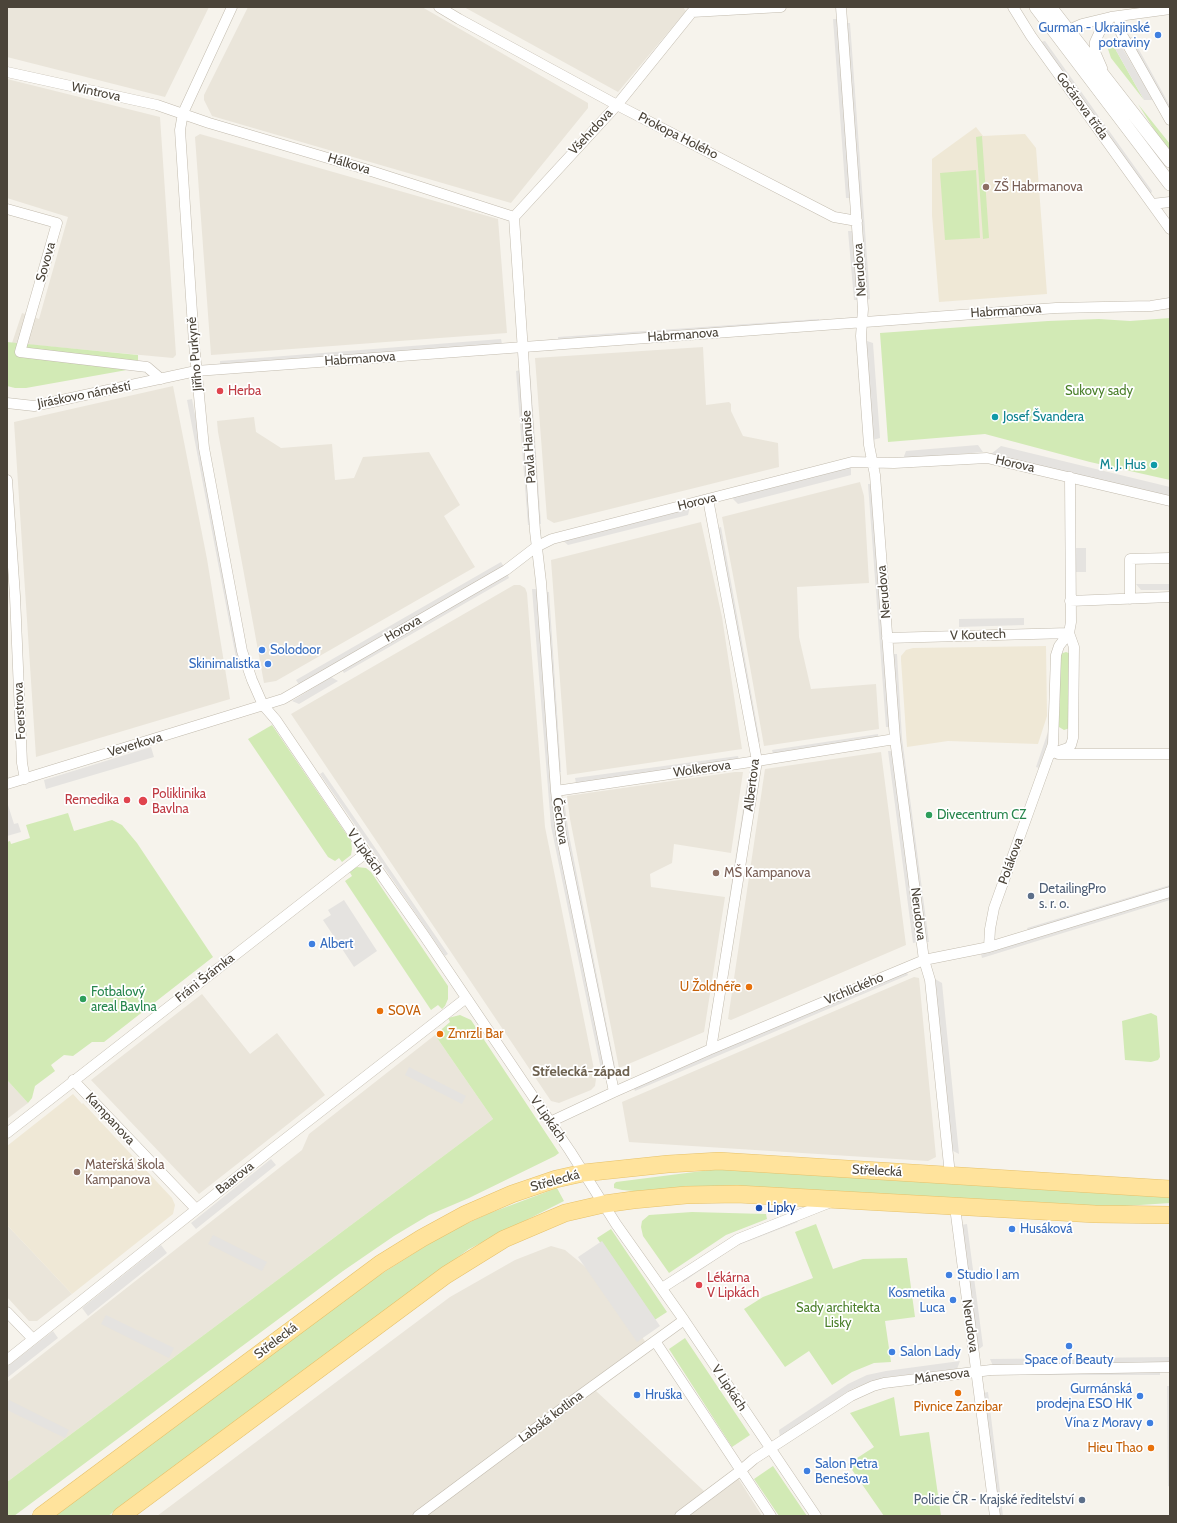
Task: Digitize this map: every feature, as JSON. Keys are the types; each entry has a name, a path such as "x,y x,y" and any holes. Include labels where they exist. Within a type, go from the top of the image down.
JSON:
{"main road":[{"name":"Střelecká","path":"41,1516 380,1264 428,1234 466,1214 512,1194 556,1179 583,1173 668,1164 719,1162 1170,1189"},
{"path":"121,1516 446,1275 504,1239 565,1213 604,1204 686,1195 737,1194 1095,1214 1170,1215"}],"street":[{"name":"Jiřího Purkyně","path":"232,7 184,114 180,130 196,371 204,448 242,650 252,680 263,705"},
{"name":"Prokopa Holého","path":"439,7 617,105 834,217 857,221"},
{"name":"Všehrdova","path":"514,217 617,105 692,12 781,7"},
{"name":"Nerudova","path":"841,7 863,309 861,336 869,445 875,475 895,739 924,960 930,980 950,1176"},
{"name":"Gočárova třída","path":"1013,7 1031,36 1170,229"},
{"name":"Gočárova třída","path":"1036,7 1070,54 1170,184"},
{"path":"1050,7 1170,161"},
{"path":"1069,32 1082,24 1115,16 1170,9"},
{"path":"1112,87 1097,57 1095,46 1096,38 1101,29 1115,16"},
{"path":"1115,16 1121,33 1170,120"},
{"path":"1069,32 1070,54"},
{"name":"Wintrova","path":"7,72 157,105 184,114"},
{"name":"Hálkova","path":"184,114 209,123 365,169 514,217"},
{"path":"1152,204 1170,202"},
{"name":"Sovova","path":"7,209 57,223 20,352"},
{"path":"514,217 522,347"},
{"name":"Habrmanova","path":"196,371 862,321 1056,308 1151,306 1170,303"},
{"name":"Pavla Hanuše","path":"522,347 536,547"},
{"name":"Jiráskovo náměstí","path":"20,352 147,367 161,379"},
{"name":"Jiráskovo náměstí","path":"7,403 34,406 196,371"},
{"name":"Horova","path":"263,705 283,699 499,574 536,547 554,538 852,462 894,463 987,458 1170,501"},
{"path":"1050,754 1068,748 1071,745 1073,738 1074,647 1069,632 1070,477"},
{"name":"Foerstrova","path":"7,480 11,596 22,763 25,779"},
{"name":"Albertova","path":"708,499 757,761 711,1049"},
{"name":"Čechova","path":"536,547 541,582 556,791 561,834 614,1092"},
{"path":"1130,599 1130,559 1170,558"},
{"path":"1070,601 1170,597"},
{"path":"1050,754 1054,735 1056,655 1059,646 1069,632"},
{"name":"V Koutech","path":"887,638 1069,632"},
{"name":"Veverkova","path":"7,784 263,705"},
{"name":"V Lipkách","path":"263,705 276,720 423,934 550,1122 616,1224 684,1320 769,1449 816,1516"},
{"name":"Wolkerova","path":"556,791 895,739"},
{"path":"1050,754 1170,754"},
{"name":"Polákova","path":"989,947 990,929 994,908 1050,754"},
{"name":"Fráni Šrámka","path":"7,1133 73,1080 366,853"},
{"name":"Vrchlického","path":"550,1122 711,1049 924,960 989,947 1170,892"},
{"name":"Baarova","path":"7,1360 466,999"},
{"name":"Kampanova","path":"73,1080 196,1210"},
{"path":"662,1288 738,1239 838,1200"},
{"name":"Nerudova","path":"955,1207 995,1516"},
{"path":"7,1312 33,1339"},
{"name":"Labská kotlina","path":"418,1516 684,1320"},
{"path":"655,1341 771,1516"},
{"name":"Mánesova","path":"740,1471 754,1459 851,1396 884,1383 977,1371 1170,1367"},
{"path":"680,1516 740,1471"}],"shaded area":[{"path":"7,7 209,7 165,97 7,57"},
{"path":"248,7 422,7 588,103 588,108 511,203 212,116 204,100 204,95"},
{"path":"464,7 683,7 686,11 618,92"},
{"path":"833,19 837,19 850,198 846,198"},
{"path":"846,23 850,23 870,299 866,300"},
{"path":"1127,37 1132,37 1170,106 1170,114"},
{"path":"1113,39 1119,39 1120,44 1153,100 1144,100 1113,45"},
{"path":"1045,41 1152,191 1150,196 1040,42"},
{"path":"7,79 160,117 176,355 173,358 12,343 22,313 39,319 68,217 7,198"},
{"name":"ZŠ Habrmanova","path":"976,127 983,136 1025,134 1036,148 1047,294 939,302 932,215 932,159"},
{"path":"200,134 498,219 507,333 211,355 195,137"},
{"path":"848,231 852,231 857,300 854,300"},
{"path":"819,319 819,322 558,341 558,337"},
{"path":"501,339 502,344 220,365 220,361"},
{"path":"861,339 873,343 880,438 869,441"},
{"path":"703,347 706,405 729,402 731,404 731,411 743,436 778,443 779,467 554,523 547,519 535,358"},
{"path":"521,370 533,525 528,525 516,371"},
{"path":"530,370 541,524 537,524 526,371"},
{"path":"173,386 207,559 230,699 36,757 14,422"},
{"path":"192,399 242,662 237,663 187,400"},
{"path":"254,417 256,432 281,448 332,444 335,480 354,478 363,457 429,452 460,505 444,516 475,567 276,681 264,683 217,421"},
{"path":"978,445 983,452 903,459 906,451"},
{"path":"1001,446 1170,487 1170,497 991,454"},
{"path":"851,466 851,475 738,504 730,496"},
{"path":"860,482 864,496 869,583 797,587 799,637 811,689 876,684 879,729 764,746 722,517"},
{"path":"868,484 873,484 890,727 886,727"},
{"path":"690,507 688,515 568,545 561,539"},
{"path":"701,522 722,617 742,749 567,775 551,560"},
{"path":"721,527 760,742 756,743 717,528"},
{"path":"1076,548 1086,548 1086,572 1076,572"},
{"path":"501,562 504,567 300,686 296,680"},
{"path":"507,573 509,578 344,673 341,668"},
{"path":"1136,584 1170,584 1170,590 1141,590"},
{"path":"514,585 520,585 525,588 527,593 545,827 596,1079 595,1086 591,1090 559,1103 551,1101 291,714"},
{"path":"532,589 537,589 556,825 608,1078 603,1079 551,826"},
{"path":"544,592 549,592 561,772 557,772"},
{"path":"1024,618 1024,625 959,627 959,619"},
{"path":"1046,646 1047,716 1038,744 948,741 907,747 901,660 901,656 906,650 913,648"},
{"path":"892,654 897,654 902,738 929,942 924,942 898,739"},
{"path":"331,677 338,681 299,704 292,701"},
{"path":"1049,729 1052,730 1039,768 1036,767"},
{"path":"878,734 879,739 773,754 772,750"},
{"path":"151,747 154,757 46,789 44,780"},
{"path":"888,751 892,751 918,942 913,943"},
{"path":"881,752 906,945 731,1020 728,1019 765,769"},
{"path":"738,756 739,760 576,783 575,778"},
{"path":"323,772 448,954 445,956 320,774"},
{"path":"743,772 731,853 674,844 672,863 650,874 651,887 725,897 704,1032 619,1068 570,819 567,796"},
{"path":"748,777 752,777 714,1024 710,1023"},
{"path":"564,800 569,835 616,1072 612,1073 559,801"},
{"path":"7,805 14,824 18,823 21,832 7,836"},
{"path":"1170,885 1170,890 1029,932 1027,928"},
{"path":"1170,895 1170,900 982,958 981,954"},
{"path":"344,900 377,951 354,967 323,920 331,915 328,910"},
{"path":"906,971 908,975 635,1091 633,1087"},
{"path":"914,977 919,978 936,1157 928,1161 629,1142 622,1102"},
{"path":"935,979 942,983 959,1154 951,1150"},
{"path":"202,994 250,1054 277,1033 325,1095 199,1194 91,1080"},
{"path":"435,1035 493,1119 7,1482 7,1382 302,1150 309,1134"},
{"path":"409,1067 466,1096 462,1104 405,1075"},
{"path":"7,1080 28,1103 7,1119"},
{"name":"Mateřská škola Kampanova","path":"73,1094 172,1198 175,1205 173,1214 72,1294 7,1225 7,1146"},
{"path":"271,1159 276,1165 196,1229 191,1223"},
{"path":"796,1219 798,1222 736,1246 683,1282 681,1279 734,1243"},
{"path":"967,1224 983,1346 978,1350 961,1225"},
{"path":"7,1225 72,1294 37,1321 29,1321 7,1297"},
{"path":"213,1235 267,1262 262,1271 208,1244"},
{"path":"602,1241 660,1326 637,1342 578,1257"},
{"path":"161,1245 167,1253 88,1316 82,1308"},
{"path":"551,1246 565,1250 604,1282 651,1350 596,1391 704,1491 733,1470 762,1516 157,1516 450,1297 515,1260"},
{"path":"106,1315 174,1348 169,1358 101,1324"},
{"path":"53,1331 58,1338 7,1378 7,1367"},
{"path":"1170,1357 1170,1365 993,1366 990,1359"},
{"path":"960,1361 957,1369 887,1377 850,1390 780,1438 779,1430 848,1384 867,1375"},
{"path":"1026,1369 1160,1369 1160,1375 1026,1375"},
{"path":"1167,1386 1170,1386 1170,1487 1168,1486"},
{"path":"988,1392 1003,1516 999,1516 983,1393"},
{"path":"7,1399 69,1430 65,1438 7,1410"}],"green space":[{"path":"1108,44 1113,45 1144,100 1111,58"},
{"path":"1138,104 1170,144 1170,155"},
{"path":"982,136 989,238 983,239 976,137"},
{"path":"976,170 980,238 945,240 940,173"},
{"name":"Sukovy sady","path":"1170,318 1170,480 1090,462 985,434 888,442 880,333 1048,321 1099,319 1130,321"},
{"path":"7,342 138,355 138,368 26,388 15,388 7,386"},
{"path":"1066,652 1071,654 1070,728 1064,730 1059,727 1060,654"},
{"path":"272,725 351,841 351,855 342,862 339,858 335,861 328,857 248,739"},
{"name":"Fotbalový areal Bavlna","path":"68,813 74,831 112,820 122,825 137,843 213,957 104,1042 92,1042 73,1056 64,1055 51,1065 55,1071 35,1086 32,1098 28,1103 7,1080 7,842 10,841 11,844 30,838 26,825"},
{"path":"357,867 366,868 371,872 448,986 448,999 442,1009 438,1005 431,1010 345,881 352,876 349,871"},
{"path":"1151,1013 1157,1016 1160,1057 1158,1060 1151,1062 1125,1060 1122,1021"},
{"path":"460,1015 471,1020 559,1153 469,1198 429,1215 394,1236 343,1271 14,1516 7,1516 7,1482 493,1119 435,1035 450,1022 448,1018"},
{"path":"718,1169 1170,1196 1170,1203 1095,1208 634,1191 614,1188 614,1184 616,1182"},
{"path":"557,1188 564,1201 469,1249 108,1516 54,1516 378,1276 459,1227 490,1213"},
{"path":"692,1212 766,1214 767,1219 726,1235 669,1273 643,1236 641,1227 642,1221 649,1215"},
{"name":"Sady architekta Lisky","path":"816,1224 833,1269 863,1259 907,1258 915,1317 885,1321 891,1362 874,1363 852,1372 832,1385 809,1351 785,1367 744,1309 763,1297 813,1278 795,1232"},
{"path":"611,1229 667,1312 653,1321 597,1238"},
{"path":"685,1338 750,1435 732,1447 669,1349"},
{"path":"894,1397 900,1436 929,1432 941,1516 884,1516 848,1464 874,1447 850,1413"},
{"path":"773,1466 807,1516 779,1516 754,1479"}],"place":[{"name":"Gurman - Ukrajinské potraviny","path":"1158,35"},
{"name":"ZŠ Habrmanova","path":"986,187"},
{"name":"Herba","path":"220,391"},
{"name":"Josef Švandera","path":"995,417"},
{"name":"M. J. Hus","path":"1154,465"},
{"name":"Solodoor","path":"262,650"},
{"name":"Skinimalistka","path":"268,664"},
{"name":"Remedika","path":"127,800"},
{"name":"Poliklinika Bavlna","path":"143,801"},
{"name":"Divecentrum CZ","path":"929,815"},
{"name":"MŠ Kampanova","path":"716,873"},
{"name":"DetailingPro s. r. o.","path":"1031,896"},
{"name":"Albert","path":"312,944"},
{"name":"U Žoldnéře","path":"749,987"},
{"name":"Fotbalový areal Bavlna","path":"83,999"},
{"name":"SOVA","path":"380,1011"},
{"name":"Zmrzli Bar","path":"440,1034"},
{"name":"Mateřská škola Kampanova","path":"77,1172"},
{"name":"Lipky","path":"759,1208"},
{"name":"Husáková","path":"1012,1229"},
{"name":"Studio I am","path":"949,1275"},
{"name":"Lékárna V Lipkách","path":"699,1285"},
{"name":"Kosmetika Luca","path":"953,1300"},
{"name":"Space of Beauty","path":"1069,1346"},
{"name":"Salon Lady","path":"892,1352"},
{"name":"Pivnice Zanzibar","path":"958,1393"},
{"name":"Hruška","path":"637,1395"},
{"name":"Gurmánská prodejna ESO HK","path":"1140,1396"},
{"name":"Vína z Moravy","path":"1150,1423"},
{"name":"Hieu Thao","path":"1151,1448"},
{"name":"Salon Petra Benešova","path":"807,1471"},
{"name":"Policie ČR - Krajské ředitelství","path":"1082,1500"}],"district":[{"name":"Střelecká-západ","path":"581,1072"}]}
